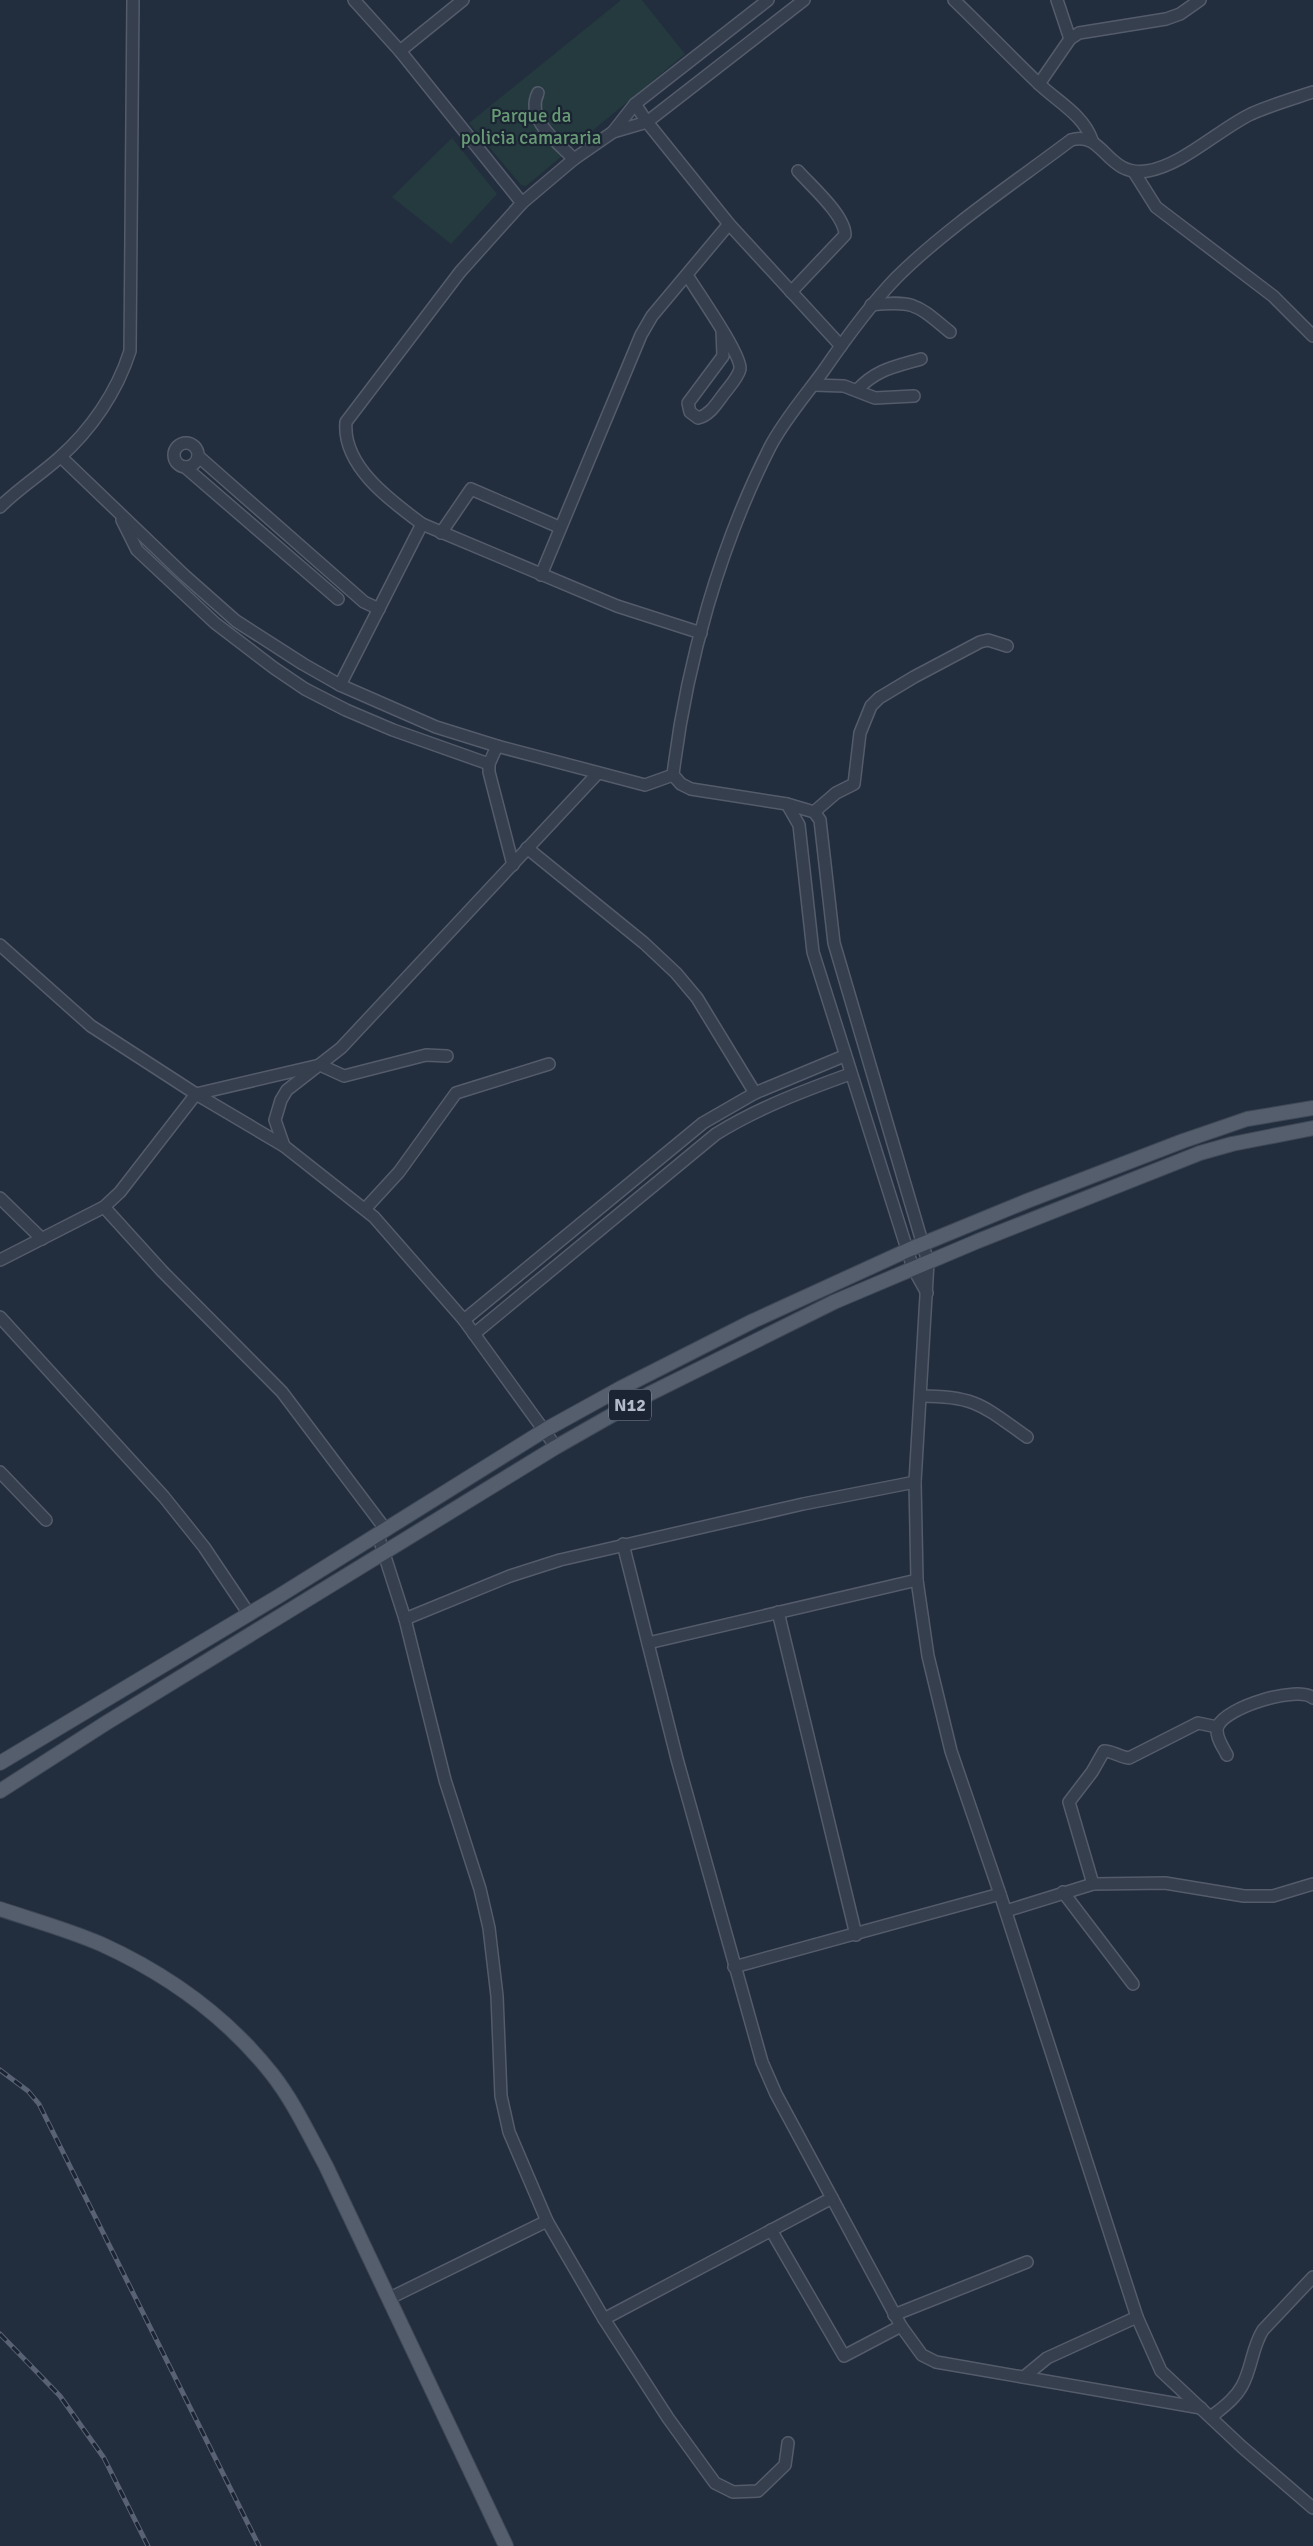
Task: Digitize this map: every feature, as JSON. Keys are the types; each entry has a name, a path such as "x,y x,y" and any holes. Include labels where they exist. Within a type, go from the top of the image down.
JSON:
{"main road":[{"name":"N12","path":"0,1763 249,1614 545,1430 620,1388 753,1320 908,1250 1027,1201 1220,1127 1313,1108"},
{"name":"N12","path":"0,1791 106,1722 385,1553 556,1446 650,1394 772,1332 913,1268 1200,1153 1232,1144 1313,1128"},
{"path":"97,1706 106,1722"},
{"path":"0,1909 99,1943 137,1961 189,1994 239,2035 273,2075 295,2108 326,2166 506,2546"}],"street":[{"path":"0,507 61,457 87,429 116,386 130,351 133,0"},
{"path":"354,0 400,51 522,203"},
{"path":"400,51 463,0"},
{"path":"701,633 617,606 422,524 397,506 374,484 346,442 346,422 448,287 522,203 574,159 613,132 635,104 768,0"},
{"path":"613,132 647,122 804,0"},
{"path":"954,0 1039,84 1078,117 1088,129 1092,140 1112,161 1122,168 1134,172 1165,165 1251,114 1313,92"},
{"path":"1057,0 1070,39"},
{"path":"1039,84 1070,39 1079,33 1166,19 1180,14 1200,0"},
{"path":"538,93 534,105 536,116 574,159"},
{"path":"635,104 647,122 729,224 841,346"},
{"path":"1092,140 1085,138 1071,140 911,264 872,305 770,447 742,508 701,633 678,735 674,775 681,784 691,789 787,804 814,812 822,826 827,903 834,943 928,1262 916,1482 917,1580 928,1656 951,1751 1006,1910 1137,2317 1161,2371 1242,2447 1313,2508"},
{"path":"791,292 845,235 845,226 839,217 798,171"},
{"path":"1134,172 1156,207 1272,296 1313,336"},
{"path":"541,575 559,527 641,335 652,316 729,224"},
{"path":"687,275 722,330 738,360 740,369 715,406 708,414 698,418 690,412 688,403 723,356 722,330"},
{"path":"872,305 900,302 913,305 950,332"},
{"path":"856,390 870,377 882,370 921,359"},
{"path":"813,385 844,386 875,398 914,396"},
{"path":"185,468 195,463 198,456 198,451 191,444 178,446 175,450 174,459 176,464 185,468 338,599"},
{"path":"198,456 364,602 379,609"},
{"path":"61,457 119,514 236,621 303,664 340,684 436,727 497,746 645,785 674,775"},
{"path":"441,533 470,489 559,527"},
{"path":"119,514 137,550 216,623 282,674 305,689 346,710 393,730 489,764"},
{"path":"340,684 422,524"},
{"path":"814,812 836,793 854,784 860,733 871,706 879,698 914,676 984,640 1007,646"},
{"path":"497,746 489,764 489,772 512,865"},
{"path":"284,1146 275,1120 281,1100 297,1081 341,1048 598,773"},
{"path":"787,804 799,825 813,952 844,1056 913,1268 927,1293"},
{"path":"528,848 644,943 676,973 697,998 755,1093"},
{"path":"0,946 91,1026 196,1094 284,1146 365,1209 464,1320 556,1446"},
{"path":"0,1260 104,1207 120,1192 196,1094 320,1065 344,1076 426,1055 447,1056"},
{"path":"464,1320 703,1123 755,1093 844,1056"},
{"path":"365,1209 399,1172 456,1093 548,1064"},
{"path":"474,1334 716,1134 743,1117 774,1102 850,1074"},
{"path":"0,1198 42,1238"},
{"path":"104,1207 162,1270 282,1392 382,1532 385,1553 405,1619 443,1770 480,1889 489,1928 497,1996 504,2113 525,2172 547,2220 604,2319 668,2418 715,2483 733,2492 758,2491 785,2465 788,2443"},
{"path":"0,1317 164,1496 204,1547 249,1614"},
{"path":"921,1396 950,1396 973,1401 1027,1437"},
{"path":"0,1472 46,1520"},
{"path":"405,1619 510,1576 623,1544 803,1504 916,1482"},
{"path":"623,1544 677,1759 762,2062 776,2094 901,2326 928,2359 1202,2408"},
{"path":"648,1643 917,1580"},
{"path":"778,1612 856,1935"},
{"path":"1227,1755 1217,1735 1217,1727 1223,1720 1237,1711 1264,1700 1300,1693 1306,1693 1313,1698"},
{"path":"1092,1884 1069,1802 1092,1772 1100,1755 1104,1751 1110,1751 1129,1758 1198,1723 1217,1727"},
{"path":"1006,1910 1092,1884 1165,1882 1244,1896 1273,1896 1313,1884"},
{"path":"1063,1892 1133,1984"},
{"path":"734,1967 1000,1894"},
{"path":"604,2319 832,2198"},
{"path":"390,2298 547,2220"},
{"path":"772,2230 844,2356 901,2326"},
{"path":"894,2314 1027,2262"},
{"path":"1211,2417 1232,2400 1242,2387 1256,2340 1262,2330 1313,2277"},
{"path":"1024,2377 1047,2358 1137,2317"}],"green space":[{"name":"Parque da policia camararia","path":"621,0 642,0 685,54 526,186 521,185 469,123"},
{"path":"452,138 497,194 451,244 392,197"}],"railway":[{"path":"0,2070 28,2091 39,2104 259,2546"},
{"path":"0,2334 60,2396 104,2458 148,2546"}]}
